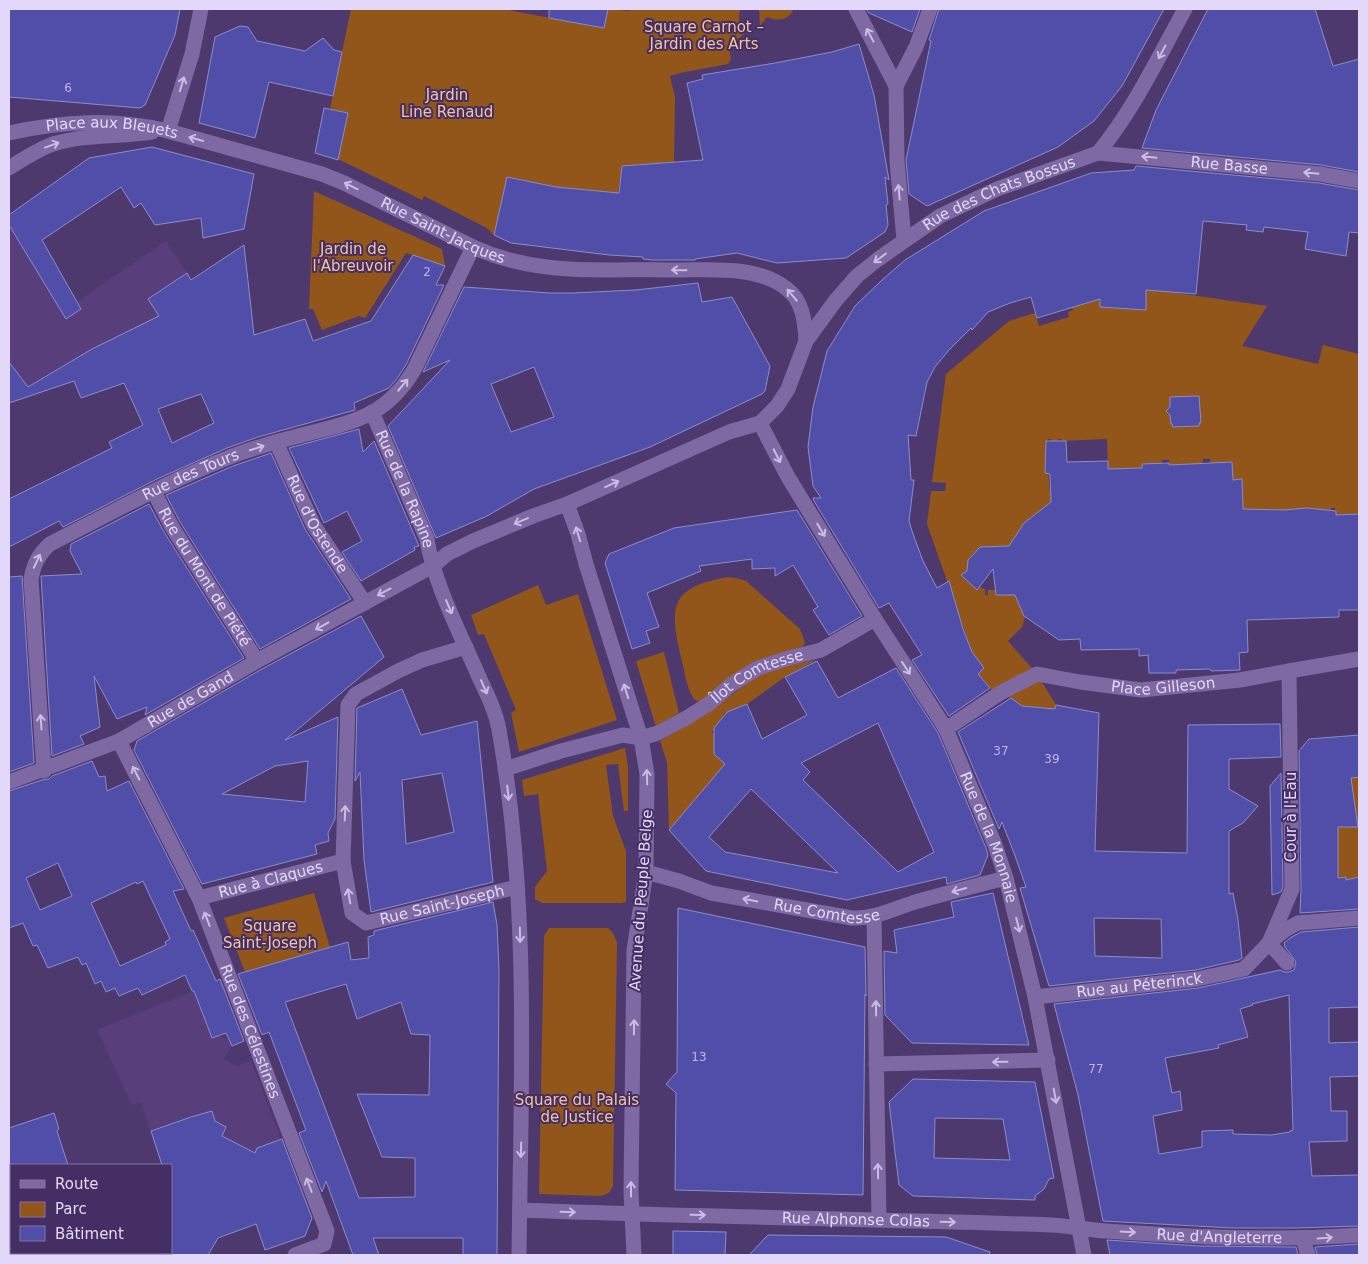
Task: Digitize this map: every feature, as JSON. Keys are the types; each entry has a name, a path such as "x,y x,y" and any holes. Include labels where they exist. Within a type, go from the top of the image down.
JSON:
{"street":[{"path":"168,131 192,54 200,9"},
{"path":"856,9 896,86"},
{"path":"904,240 896,161 896,86 916,47 930,9"},
{"path":"1098,152 1115,133 1140,93 1185,9"},
{"name":"Place aux Bleuets","path":"9,133 53,125 101,122 143,125 168,131"},
{"name":"Place aux Bleuets","path":"9,168 36,151 62,142 103,136 136,135 168,131"},
{"name":"Rue Saint-Jacques","path":"168,131 322,174 473,247 491,255 522,264 554,268 728,271 763,277 776,282 788,290 797,300 804,321 806,341"},
{"name":"Rue Basse","path":"1098,152 1320,174 1359,181"},
{"name":"Rue des Chats Bossus","path":"806,341 848,285 873,263 940,216 997,189 1098,152"},
{"name":"Rue des Tours","path":"44,770 31,579 34,565 40,553 50,544 154,492 232,456 276,442 349,423 372,412 390,400 406,384 414,370 473,247"},
{"path":"760,423 777,406 788,389 806,341"},
{"name":"Rue de la Rapine","path":"372,412 427,539 429,554 466,647 490,700 499,727 505,769"},
{"name":"Rue de la Monnaie","path":"760,423 778,460 875,619 946,730 995,845 1006,878 1035,997 1084,1255"},
{"name":"Rue de Gand","path":"9,782 119,741 257,661 434,566 447,554 473,541 567,504 729,432 760,423"},
{"name":"Rue d'Ostende","path":"276,442 313,524 365,603"},
{"name":"Rue du Mont de Piété","path":"154,492 172,527 257,661"},
{"name":"Avenue du Peuple Belge","path":"567,504 641,738 647,774 646,872 634,950 632,1214 634,1255"},
{"name":"Îlot Comtesse","path":"641,738 658,733 688,717 710,703 732,684 758,668 821,650 875,619"},
{"path":"343,861 348,705 356,694 393,673 422,660 466,647"},
{"name":"Place Gilleson","path":"946,730 1000,693 1037,674 1141,690 1240,680 1359,659"},
{"name":"Cour à l'Eau","path":"1269,943 1292,889 1289,671"},
{"path":"519,1255 521,991 517,886 505,769 561,751 623,735 641,738"},
{"name":"Rue des Célestines","path":"119,741 199,898 327,1230 324,1244 295,1255"},
{"name":"Rue à Claques","path":"199,898 343,861"},
{"name":"Rue Saint-Joseph","path":"343,861 352,913 366,923 517,886"},
{"name":"Rue Comtesse","path":"646,872 679,881 711,893 839,917 865,918 1006,878"},
{"path":"874,916 879,1220"},
{"path":"1287,963 1269,943 1285,930 1298,922 1359,918"},
{"name":"Rue au Péterinck","path":"1035,997 1197,979 1244,968 1269,943"},
{"path":"876,1064 1048,1060"},
{"path":"520,1210 632,1214"},
{"name":"Rue Alphonse Colas","path":"632,1214 879,1220 1079,1228"},
{"name":"Rue d'Angleterre","path":"1079,1228 1218,1237 1303,1239 1359,1236"},
{"path":"1303,1239 1308,1255"}],"shaded area":[{"path":"9,216 67,309 166,241 232,346 81,398 74,381 9,404"},
{"path":"194,991 212,1038 218,1036 229,1040 232,1046 224,1059 236,1066 251,1061 304,1200 305,1236 265,1250 256,1224 217,1238 208,1255 192,1255 184,1231 172,1164 162,1164 141,1102 132,1105 97,1030"}],"green space":[{"name":"Jardin Line Renaud","path":"351,9 503,9 603,28 607,9 630,11 631,9 740,9 739,20 744,34 729,47 731,59 728,64 670,76 675,97 674,162 622,166 618,193 556,187 508,177 494,235 487,228 424,196 422,200 338,159 330,109"},
{"path":"759,9 794,9 789,16 783,19 767,17 760,26"},
{"name":"Jardin de l'Abreuvoir","path":"314,191 442,249 445,266 406,253 365,318 359,316 322,330 313,309 309,309"},
{"path":"1146,282 1177,293 1267,306 1242,346 1318,364 1323,345 1359,354 1359,514 1336,515 1335,508 1331,508 1331,515 1294,509 1290,510 1290,516 1270,510 1234,518 1241,479 1233,480 1232,462 1226,462 1226,472 1211,472 1210,459 1203,459 1203,464 1169,465 1169,460 1162,460 1162,473 1148,464 1142,464 1142,468 1108,469 1107,439 1061,441 1061,439 1058,439 1058,441 1051,441 1051,439 1048,439 1045,446 1050,493 1061,493 1049,503 1051,507 1029,525 1026,521 1023,523 1026,527 1022,533 1019,531 1016,535 1021,537 1009,551 1008,546 1004,546 1000,551 999,546 994,547 974,587 977,590 979,587 985,589 985,595 988,595 988,590 995,590 996,595 1000,595 1000,590 1005,595 1010,595 1016,589 1021,610 1028,613 1022,627 1008,641 1037,674 1056,705 1055,724 1031,707 1013,709 1013,700 992,690 978,674 984,668 972,652 927,524 931,491 945,491 946,483 932,482 946,374 1009,321 1035,313 1039,326 1069,317 1068,312 1073,310 1072,307 1088,303 1087,298 1099,294 1100,307 1108,307"},
{"path":"729,577 746,581 800,629 805,643 802,647 773,656 701,701 696,701 688,688 685,677 675,627 675,614 678,603 684,594 694,587 709,581"},
{"path":"538,585 546,605 578,594 617,720 519,752 511,713 516,710 484,634 478,635 471,615"},
{"path":"664,652 679,713 656,727 636,661"},
{"path":"816,660 785,677 747,704 723,714 724,717 716,731 713,730 712,732 725,764 669,830 667,762 660,741 715,708 762,673 778,667"},
{"path":"625,748 628,767 628,811 624,811 618,764 606,765 613,816 626,851 626,902 542,903 535,899 535,887 547,871 538,794 524,796 522,780"},
{"path":"1359,777 1359,877 1346,880 1346,877 1338,878 1338,827 1358,827 1355,805 1332,805 1332,780"},
{"name":"Square Saint-Joseph","path":"314,893 330,947 245,972 224,918"},
{"name":"Square du Palais de Justice","path":"549,928 608,928 613,933 617,942 613,1186 609,1193 601,1196 539,1194 544,936"}],"building":[{"path":"9,9 180,9 175,35 145,105 140,108 9,97"},
{"path":"549,9 608,9 604,28 549,18"},
{"path":"866,9 920,9 912,32 869,13"},
{"path":"939,9 1164,9 1122,86 1094,121 1058,147 927,206 909,194 906,160 931,41 929,40"},
{"path":"1208,9 1315,9 1333,66 1359,59 1359,172 1321,165 1142,148 1156,110"},
{"path":"240,26 248,27 257,41 305,51 323,38 334,50 342,52 333,96 269,82 255,138 199,123 215,37"},
{"path":"859,44 874,95 889,180 885,177 888,225 885,232 846,258 777,263 737,253 695,260 652,260 643,259 643,257 609,255 511,243 494,235 507,177 556,187 619,193 622,166 703,160 687,83 703,79 702,75 832,52"},
{"path":"324,108 348,113 338,160 315,153"},
{"path":"152,147 254,174 244,229 203,238 201,218 155,225 141,203 134,208 121,187 42,240 81,309 66,319 9,225 9,215 89,158"},
{"path":"1136,166 1319,183 1359,190 1359,233 1349,232 1346,256 1305,249 1308,232 1264,227 1263,232 1246,230 1247,225 1203,221 1196,294 1146,290 1146,310 1100,307 1100,299 1037,318 1031,297 988,312 972,330 971,328 949,350 935,367 927,382 916,436 908,435 911,480 914,480 909,521 923,561 937,588 949,581 972,652 984,668 978,674 990,688 949,716 912,660 922,655 889,603 879,608 814,501 813,498 821,498 813,486 808,447 813,407 827,351 855,306 881,281 905,260 984,211 1091,173 1134,170"},
{"path":"244,245 254,335 305,319 313,341 371,321 413,255 445,266 436,285 444,285 406,365 389,388 354,403 355,410 258,437 227,448 157,479 63,527 59,521 9,547 9,499 112,448 109,442 143,425 124,383 81,398 74,381 9,403 9,362 28,387 92,349 159,316 148,299 187,273 191,280","holes":["201,394 214,423 172,443 158,409"]},
{"path":"698,283 702,302 732,297 770,366 765,391 650,447 534,489 487,516 436,538 388,426 450,360 423,372 464,287 550,293 636,290","holes":["534,367 554,417 511,432 491,384"]},
{"path":"1199,396 1201,423 1199,423 1199,426 1173,427 1170,415 1166,411 1170,407 1170,397"},
{"path":"359,429 363,452 374,441 419,546 414,547 415,550 361,581 342,552 362,541 347,511 324,523 289,448"},
{"path":"1046,441 1066,441 1067,462 1108,461 1108,469 1142,468 1142,464 1169,463 1169,465 1232,462 1233,480 1242,479 1243,509 1284,510 1307,508 1336,511 1336,515 1359,514 1359,610 1339,610 1339,617 1247,620 1248,652 1239,653 1240,670 1176,670 1176,673 1149,673 1148,655 1139,656 1139,649 1081,650 1080,639 1059,640 1024,616 1015,595 996,595 993,569 977,590 961,575 967,571 968,560 980,547 1009,546 1024,523 1051,502 1050,474 1045,473"},
{"path":"271,453 305,529 351,599 260,649 180,522 166,495 233,466"},
{"path":"149,504 164,532 244,658 145,715 147,707 117,719 94,676 100,727 80,736 84,744 52,756 41,576 82,574 70,551 71,544"},
{"path":"797,510 862,616 829,635 813,610 818,607 793,565 775,576 775,568 752,569 752,559 699,566 701,571 647,593 659,627 646,631 650,643 632,649 605,563 609,554 674,528"},
{"path":"22,576 34,763 9,772 9,577"},
{"path":"361,616 384,657 285,740 338,717 335,819 328,833 329,841 315,845 317,854 202,884 134,750 137,741 262,669","holes":["308,761 305,802 222,794 275,766"]},
{"path":"817,661 838,698 896,668 938,733 986,848 988,855 980,875 947,884 946,877 847,900 706,871 669,830 725,764 714,754 714,728 727,712 747,704 762,739 807,715 785,677","holes":["878,723 934,852 898,872 803,780 810,772 801,763","751,789 773,810 838,873 725,852 709,837"]},
{"path":"402,689 421,735 477,721 493,882 371,912 364,860 360,772 355,781 357,708","holes":["442,773 454,832 406,844 402,780"]},
{"path":"1011,698 1022,706 1055,709 1056,705 1099,713 1095,851 1187,853 1188,725 1280,724 1281,757 1229,759 1229,789 1258,806 1243,823 1229,831 1229,894 1233,893 1242,958 1196,970 1049,986 1020,888 1026,887 1014,853 1002,822 999,829 958,732","holes":["1094,918 1161,919 1162,958 1095,956"]},
{"path":"1359,735 1359,777 1351,778 1358,827 1338,827 1338,878 1346,877 1346,880 1359,877 1359,909 1300,913 1299,751 1309,739"},
{"path":"92,761 99,777 105,776 107,791 129,781 184,889 173,891 216,981 220,979 244,1041 232,1046 226,1033 212,1038 194,991 192,991 185,975 142,995 138,988 119,996 115,988 106,992 101,981 95,984 86,963 82,965 78,957 48,968 37,945 33,946 23,923 9,928 9,791 49,779 52,776","holes":["58,863 72,896 40,910 26,878","143,881 170,939 165,942 166,945 120,966 91,903 136,882 137,884"]},
{"path":"1281,773 1283,887 1281,892 1272,895 1270,786"},
{"path":"993,893 1029,1045 912,1043 885,1015 884,951 897,953 894,930 954,917 951,902"},
{"path":"493,902 497,925 499,970 497,1255 463,1255 463,1238 373,1238 379,1255 353,1255 326,1181 322,1192 299,1133 306,1130 269,1032 262,1035 238,974 348,942 351,960 369,958 368,937 374,935 374,931","holes":["346,984 357,1019 401,1002 411,1034 430,1035 429,1095 357,1094 382,1157 415,1158 415,1197 359,1198 285,1002"]},
{"path":"678,908 865,947 863,1195 675,1190 676,1093 666,1084 677,1072"},
{"path":"1359,927 1359,1007 1329,1008 1329,1043 1359,1042 1359,1076 1330,1077 1331,1111 1347,1111 1347,1141 1309,1142 1312,1176 1359,1175 1359,1226 1233,1228 1103,1221 1078,1095 1054,1004 1198,988 1280,970 1289,972 1294,970 1296,962 1284,943 1301,932","holes":["1289,995 1293,1130 1271,1135 1233,1134 1233,1130 1202,1131 1202,1147 1159,1154 1153,1116 1182,1110 1180,1091 1172,1093 1165,1058 1219,1048 1218,1045 1248,1037 1240,1009 1252,1004"]},
{"path":"913,1079 1035,1082 1054,1178 1049,1179 1044,1189 1035,1196 1035,1200 913,1196 899,1185 889,1102","holes":["935,1118 1003,1119 1010,1160 934,1158"]},
{"path":"212,1111 215,1121 226,1127 222,1136 255,1153 257,1148 282,1139 312,1218 305,1236 265,1250 256,1224 218,1238 208,1255 171,1255 172,1164 162,1164 151,1131"},
{"path":"54,1113 59,1129 57,1131 68,1164 9,1165 9,1128"},
{"path":"673,1231 726,1232 725,1255 673,1255"},
{"path":"768,1235 946,1237 990,1252 989,1255 749,1255"},
{"path":"1107,1240 1200,1246 1296,1247 1298,1255 1110,1255"},
{"path":"1359,1244 1359,1255 1317,1255 1315,1247"}],"park label":[{"name":"Square Carnot – Jardin des Arts","path":"704,36"}]}
